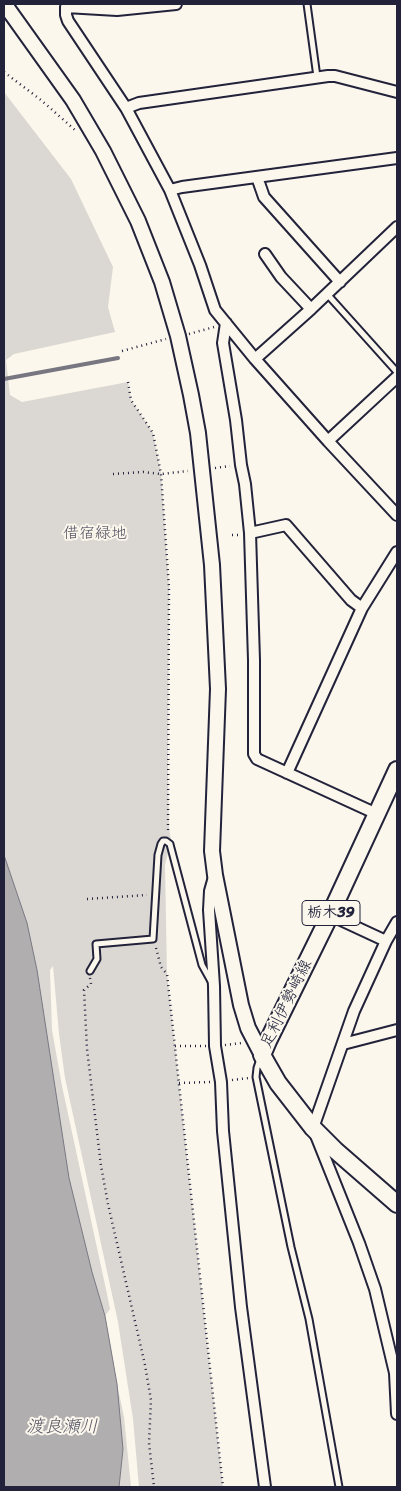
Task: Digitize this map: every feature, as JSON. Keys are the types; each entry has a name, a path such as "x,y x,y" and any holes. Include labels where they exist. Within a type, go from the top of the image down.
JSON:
{"main road":[{"name":"足利伊勢崎線","path":"397,770 262,1056 278,1083 313,1128 334,1150 397,1204"}],"street":[{"path":"6,4 73,100 103,151 138,221 162,282 178,336 198,433 212,565 218,689 212,842 215,875 241,1005 248,1028 262,1056"},
{"path":"176,4 117,10 66,7 68,21 126,108 170,190 200,264 213,305 226,323 328,441 397,516"},
{"path":"126,108 139,103 317,77 334,76 397,92"},
{"path":"170,190 397,158"},
{"path":"257,177 264,197 340,282"},
{"path":"256,358 397,228"},
{"path":"265,254 281,278 311,309"},
{"path":"226,323 223,344 236,420 250,533 254,660 254,754 257,759 377,814"},
{"path":"328,441 397,377"},
{"path":"250,533 286,526 351,600 362,608"},
{"path":"287,773 362,608 397,552"},
{"path":"215,875 210,891 209,910 214,986 215,1046 241,1307 265,1487"},
{"path":"330,915 386,941"},
{"path":"397,922 386,941 354,1011 313,1128 372,1280 396,1372 397,1414"},
{"path":"342,1044 397,1030"}],"lane":[{"path":"307,4 317,77"},
{"path":"327,294 397,372"},
{"path":"90,972 97,959 96,944 153,939 158,855 161,844 163,841 166,841 170,844 202,966 214,986"},
{"path":"262,1056 257,1068 256,1078 308,1319 339,1487"}],"path":[{"path":"4,72 41,100 81,136"},
{"path":"188,334 214,327"},
{"path":"122,351 172,338"},
{"path":"128,382 131,400 153,433 161,474 169,587 169,828 166,841"},
{"path":"210,469 236,466"},
{"path":"113,474 143,472 161,474 195,470"},
{"path":"86,898 155,894"},
{"path":"153,939 161,967 167,974 223,1487"},
{"path":"90,972 91,984 84,990 86,1029 101,1166 108,1204 134,1312 151,1400 149,1443 154,1487"},
{"path":"220,1046 243,1042"},
{"path":"175,1046 210,1046"},
{"path":"179,1083 218,1082 247,1078"}],"green space":[{"name":"借宿緑地","path":"4,92 71,179 113,267 108,307 115,332 14,354 6,360 10,395 22,402 128,382 131,400 153,433 161,474 169,587 168,771 171,840 165,865 167,974 223,1487 139,1487 133,1419 118,1322 65,1078 53,966 50,970 52,1030 62,1086 110,1309 105,1316 69,1178 37,970 27,923 4,855"},
{"path":"117,1384 124,1417 131,1487 119,1487 123,1449"}],"water":[{"name":"渡良瀬川","path":"4,855 27,923 37,970 69,1178 105,1316 117,1384 123,1449 119,1487 4,1487"}],"waterway":[{"path":"4,379 118,358"}]}
